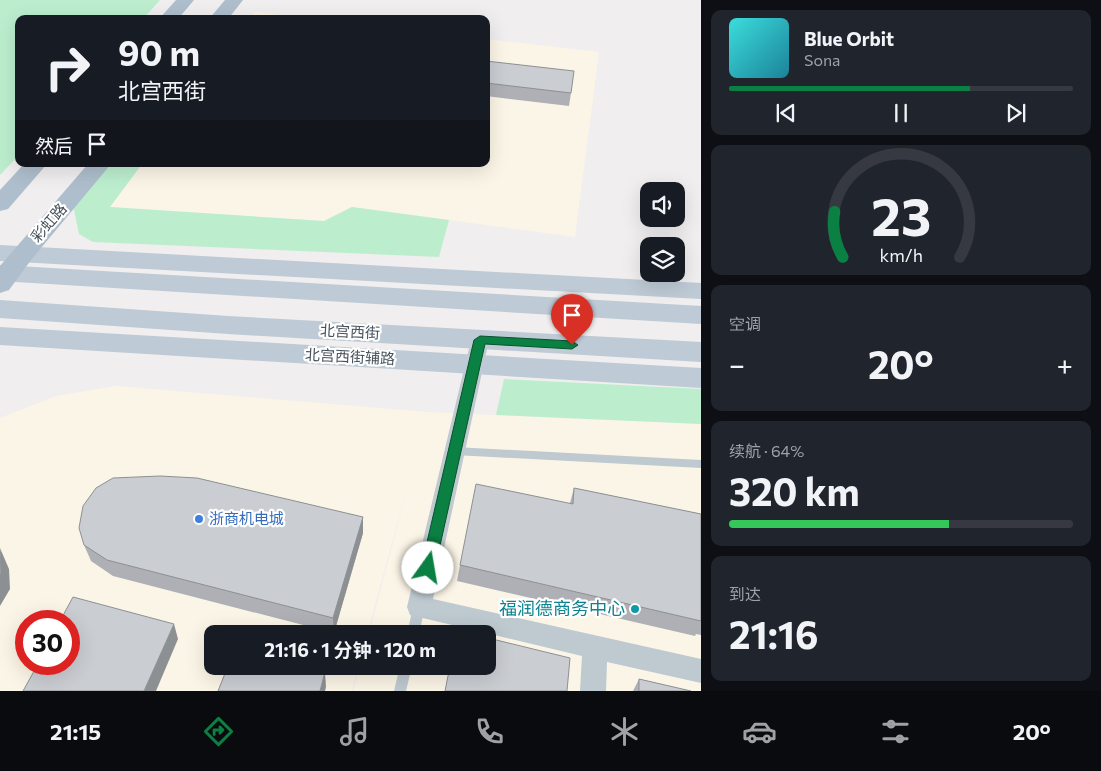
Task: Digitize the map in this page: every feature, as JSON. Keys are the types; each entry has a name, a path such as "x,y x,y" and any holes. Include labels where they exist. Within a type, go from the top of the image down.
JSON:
{"main road":[{"path":"172,15 185,0"},
{"path":"221,15 234,0"},
{"path":"0,204 33,167"},
{"name":"彩虹路","path":"6,268 97,167"},
{"path":"6,268 701,291"},
{"path":"6,268 701,316"},
{"name":"北宫西街","path":"0,309 480,340 701,352"},
{"name":"北宫西街辅路","path":"0,336 701,378"}],"street":[{"path":"480,340 419,607 701,671"},
{"path":"593,691 595,647"}],"lane":[{"path":"454,451 701,464"},
{"path":"415,625 419,607"},
{"path":"400,691 404,675"}],"shaded area":[{"path":"255,12 280,15 253,15"},
{"path":"490,39 599,52 575,237 352,207 324,221 110,207 140,167 490,167"},
{"path":"115,386 427,412 701,424 701,691 353,691 357,675 496,675 496,625 371,625 412,470 369,625 204,625 204,675 356,675 352,691 0,691 0,418 56,396"}],"green space":[{"path":"0,0 160,0 147,15 15,15 15,159 0,175"},
{"path":"105,167 140,167 110,207 324,221 352,207 449,220 439,257 93,242 79,234 73,205"},
{"path":"504,379 701,389 701,424 496,415"}],"building":[{"path":"490,61 574,71 571,93 490,83"},
{"path":"160,476 197,478 363,517 333,618 107,560 84,545 79,528 83,506 96,488 113,478"},
{"path":"476,484 573,504 574,488 701,514 701,621 460,565"},
{"path":"73,597 174,624 144,691 23,691 32,675 80,675 80,610 66,610"},
{"path":"496,640 570,658 567,691 445,691 448,675 496,675"},
{"path":"224,675 324,675 320,691 218,691"},
{"path":"639,679 691,691 639,691"}],"place":[{"name":"浙商机电城","path":"199,519"},
{"name":"福润德商务中心","path":"635,609"}],"route":[{"path":"428,568 480,340 572,345"}]}
